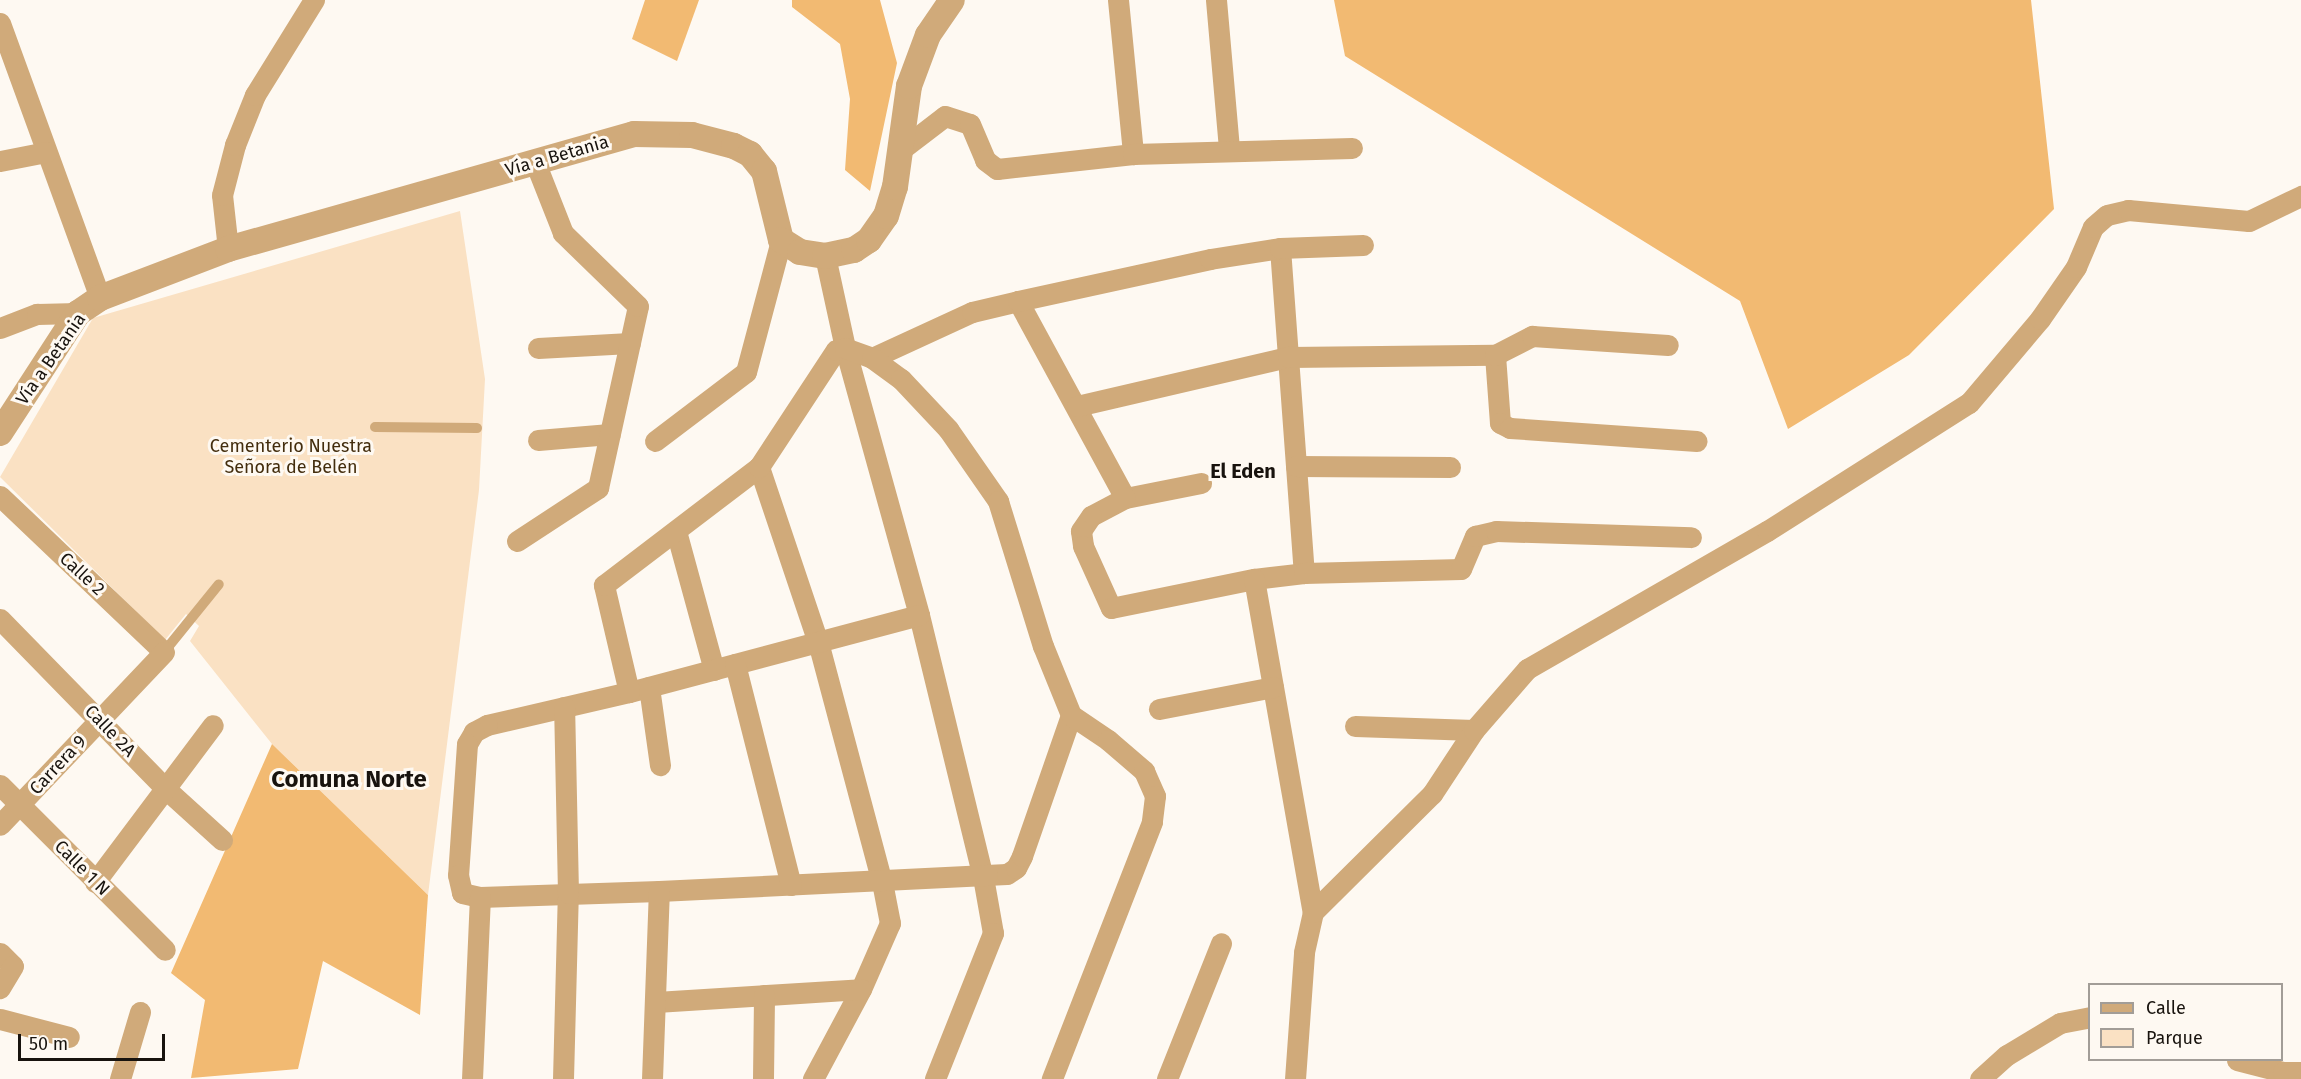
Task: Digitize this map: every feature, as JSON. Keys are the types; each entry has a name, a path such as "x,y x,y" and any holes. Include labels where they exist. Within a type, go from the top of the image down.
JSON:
{"street":[{"path":"228,249 222,195 235,145 255,95 314,0"},
{"path":"655,441 746,372 781,240 800,252 825,256 854,250 868,240 886,216 896,187 898,152 909,86 920,53 952,0"},
{"path":"1118,0 1133,154"},
{"path":"1216,0 1229,149"},
{"path":"1,28 100,298"},
{"path":"898,152 945,116 970,124 985,160 997,169 1133,154 1229,149 1352,148"},
{"name":"Vía a Betania","path":"0,433 78,313 100,298 228,249 634,134 692,135 734,146 750,154 764,171 781,240"},
{"path":"0,161 46,152"},
{"path":"517,541 598,488 638,306 563,233 535,162"},
{"path":"1313,912 1432,794 1474,730 1527,669 1767,531 1969,403 2040,319 2076,267 2094,227 2107,215 2128,210 2249,221 2301,196"},
{"path":"872,358 972,312 1018,301 1280,248 1363,245"},
{"path":"1280,248 1304,573"},
{"path":"825,256 845,348 919,615 983,877 993,933 935,1079"},
{"path":"1018,301 1125,498"},
{"path":"0,328 37,314 78,313"},
{"path":"1077,406 1288,357 1495,355 1532,336 1668,345"},
{"path":"538,348 630,343"},
{"path":"660,765 639,690 603,585 759,467 830,356 845,348 872,358 901,379 948,429 998,501 1043,646 1071,715 1108,740 1144,771 1155,796 1152,822 1052,1079"},
{"path":"1495,355 1500,423 1510,428 1697,441"},
{"path":"538,440 610,434"},
{"path":"1296,465 1450,467"},
{"path":"759,467 818,642 882,882 890,923 861,989 813,1079"},
{"path":"1201,483 1125,498 1091,516 1081,531 1111,608 1254,579 1304,573 1461,569 1475,536 1496,531 1691,537"},
{"name":"Calle 2","path":"0,496 164,652"},
{"path":"676,531 714,670"},
{"path":"1254,579 1313,912 1304,952 1295,1079"},
{"path":"919,615 639,690 487,725 474,732 467,744 458,875 462,893 480,897 659,891 882,882 1008,874 1016,868 1071,715"},
{"name":"Calle 2A","path":"0,619 168,790 222,840"},
{"name":"Carrera 9","path":"0,825 164,652"},
{"path":"735,664 791,885"},
{"path":"1159,709 1273,687"},
{"path":"563,1079 568,893 564,706"},
{"path":"95,882 168,790 213,725"},
{"path":"1355,726 1474,730"},
{"name":"Calle 1 N","path":"0,785 165,950"},
{"path":"652,1079 659,891"},
{"path":"472,1079 480,897"},
{"path":"1167,1079 1221,943"},
{"path":"0,988 6,960"},
{"path":"656,1002 861,989"},
{"path":"763,1079 764,995"},
{"path":"120,1079 141,1012"},
{"path":"1980,1079 2007,1055 2060,1023 2088,1017"},
{"path":"0,1019 69,1037"},
{"path":"2243,1061 2287,1074"}],"lane":[{"path":"375,427 477,428"},
{"path":"164,652 219,584"}],"green space":[{"name":"Cementerio Nuestra Señora de Belén","path":"460,211 485,379 479,490 428,895 272,744 190,641 199,626 186,614 165,640 0,477 93,318"}],"shaded area":[{"path":"645,0 699,0 677,61 632,39"},
{"path":"792,0 880,0 897,63 870,191 845,170 850,99 840,44 792,7"},
{"path":"1334,0 2031,0 2054,209 1909,355 1788,429 1740,301 1345,56"},
{"path":"272,744 428,895 420,1015 323,961 298,1069 191,1078 205,1000 171,973"}],"district":[{"name":"El Eden","path":"1243,471"},
{"name":"Comuna Norte","path":"349,780"}]}
